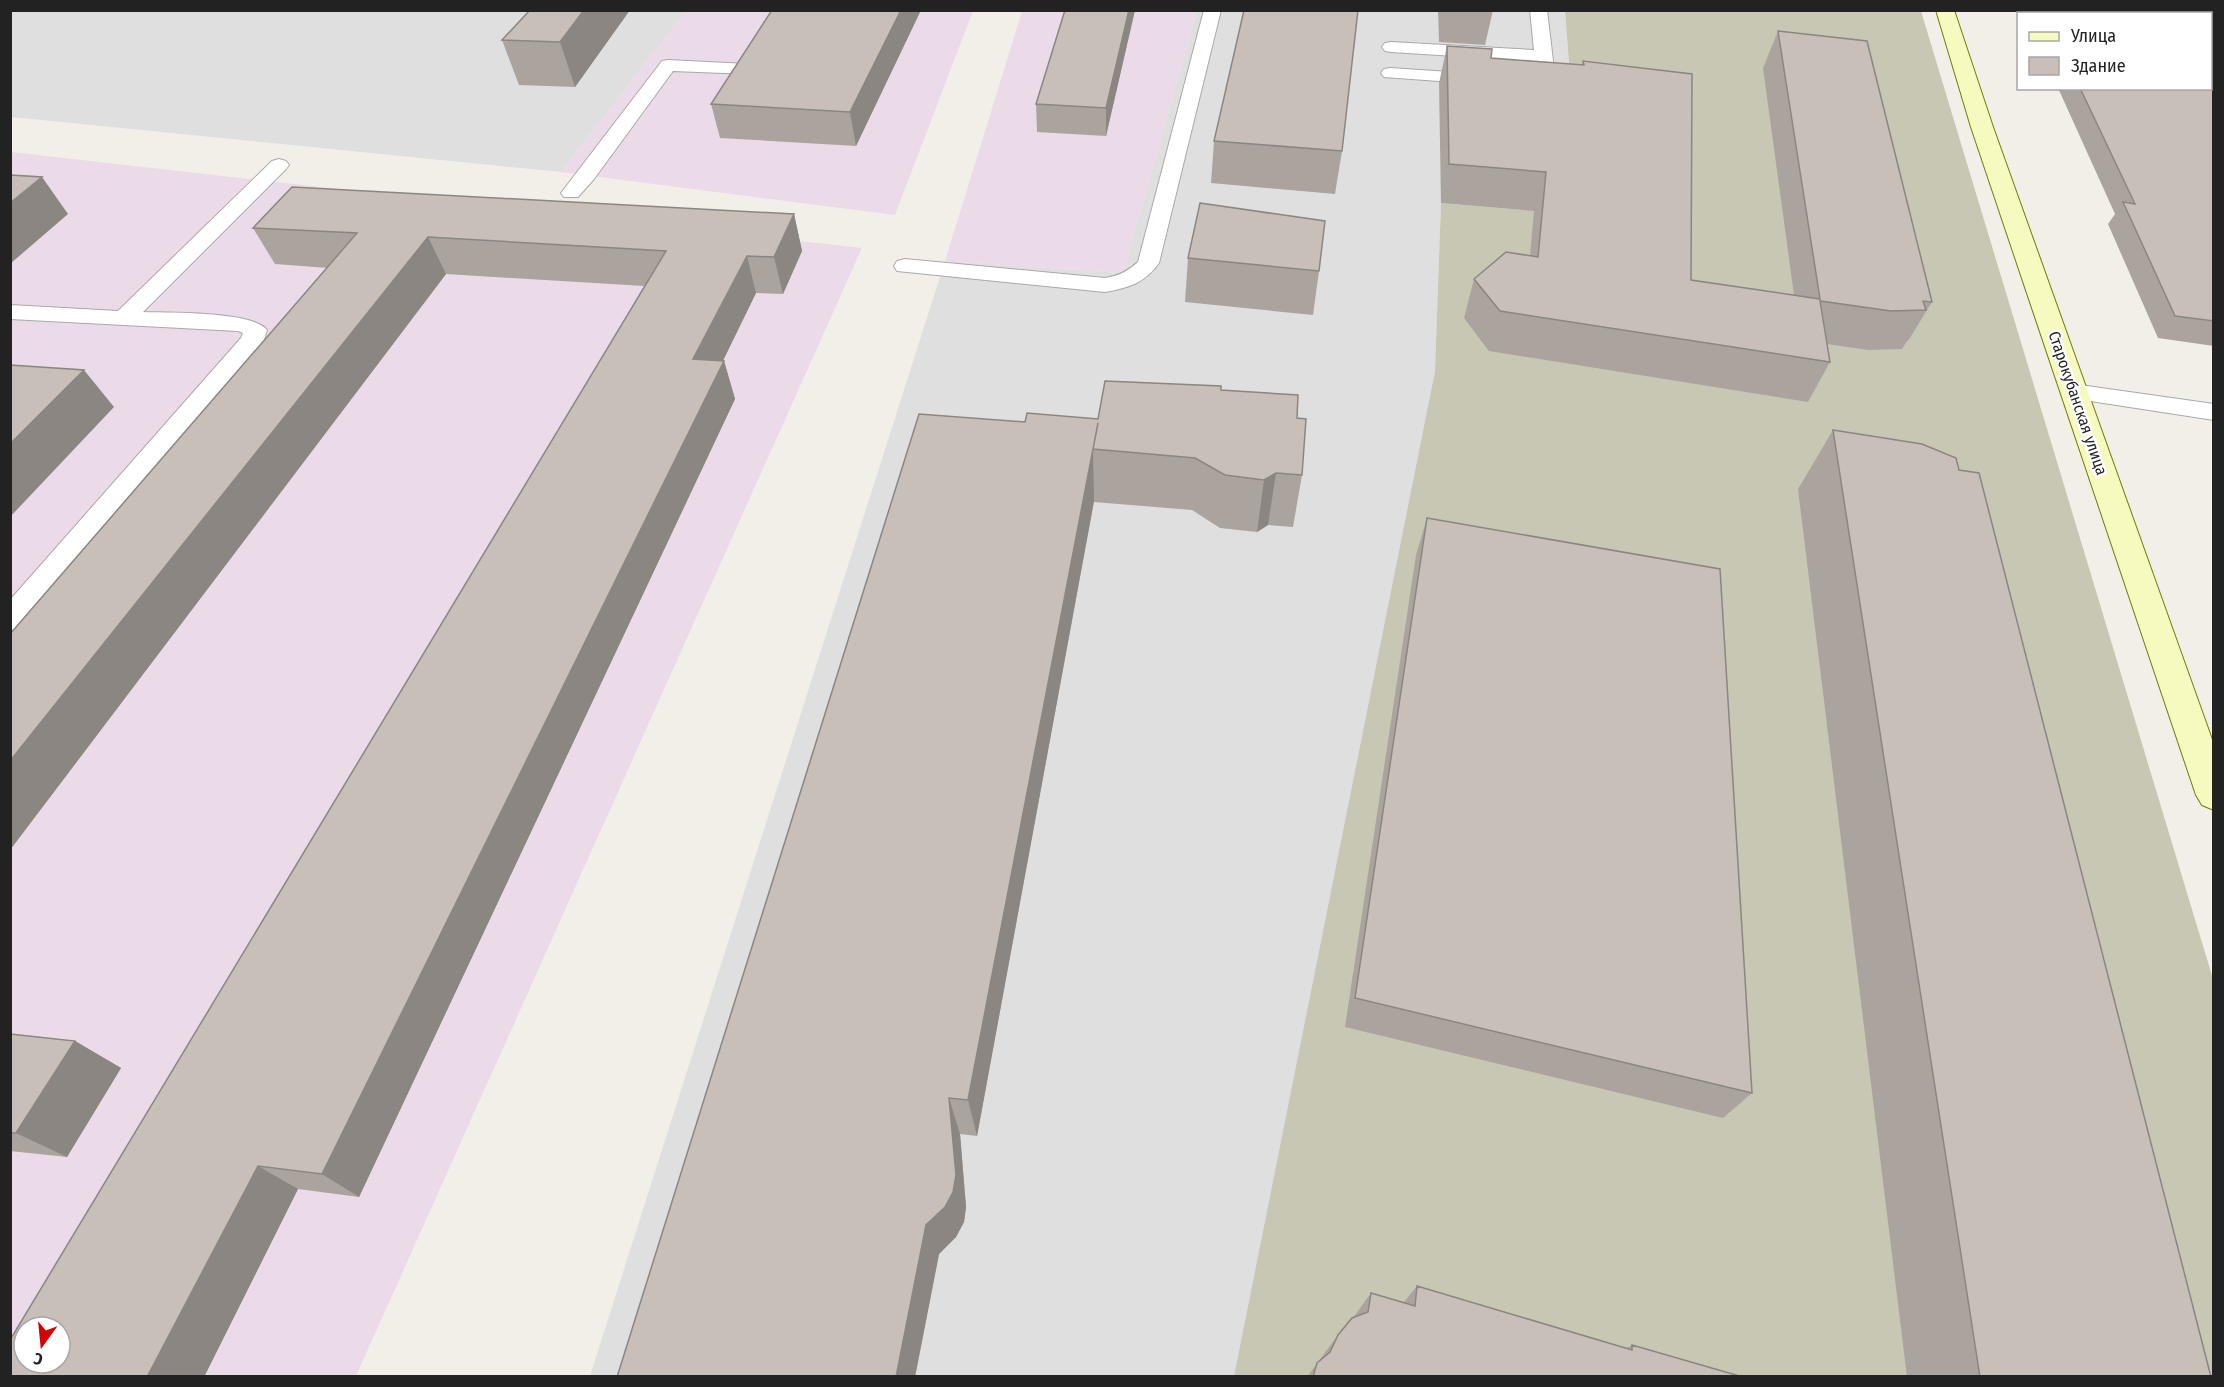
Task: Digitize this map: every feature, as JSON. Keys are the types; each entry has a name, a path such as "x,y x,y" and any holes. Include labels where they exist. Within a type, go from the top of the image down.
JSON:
{"street":[{"name":"Старокубанская улица","path":"1945,10 1982,127 2214,795"}],"lane":[{"path":"905,266 1105,285 1124,282 1137,276 1148,263 1213,10"},
{"path":"1390,73 1544,82 1538,10"},
{"path":"1391,47 1543,56"},
{"path":"571,193 587,175 668,65 748,69"},
{"path":"125,317 279,165"},
{"path":"10,312 242,324 255,330 252,340 10,620"},
{"path":"2073,392 2214,412"}],"shaded area":[{"path":"10,11 686,11 561,172 11,117"},
{"path":"686,11 973,11 895,215 561,172"},
{"path":"1022,11 1197,11 1123,273 945,261"},
{"path":"1197,11 1565,11 1572,102 1572,214 1441,203 1435,371 1234,1376 590,1376 945,261 1123,273"},
{"path":"1565,11 1921,11 2213,979 2213,1376 1234,1376 1435,371 1441,203 1572,214 1572,102"},
{"path":"11,152 862,248 356,1376 11,1376"}],"building":[{"path":"530,10 584,10 560,42 502,40"},
{"path":"772,10 901,10 850,112 711,104"},
{"path":"1065,10 1129,10 1106,108 1036,104"},
{"path":"1244,10 1358,10 1342,151 1214,141"},
{"path":"2043,10 2214,10 2214,321 2175,316 2123,202 2135,204 2081,90 2212,90 2212,12 2044,12"},
{"path":"1778,31 1867,41 1932,302 1923,301 1926,310 1891,311 1820,301 1830,362 1500,311 1474,279 1506,252 1538,257 1546,172 1449,164 1447,46 1492,49 1491,58 1584,65 1583,61 1692,74 1691,280 1820,299"},
{"path":"10,175 42,177 10,203"},
{"path":"292,187 794,214 774,257 747,256 693,359 724,361 322,1174 258,1166 147,1377 10,1377 10,1340 12,1337 12,1375 72,1375 72,1315 25,1315 666,251 428,237 10,761 10,634 357,233 253,228"},
{"path":"1200,203 1325,221 1319,271 1188,258"},
{"path":"10,365 84,370 10,444"},
{"path":"1105,381 1221,386 1221,390 1298,395 1297,418 1306,419 1302,475 1276,473 1264,480 1225,475 1195,458 1093,449 968,1100 949,1098 956,1175 953,1192 945,1207 926,1225 896,1377 617,1377 919,414 1025,422 1027,413 1098,419"},
{"path":"1833,430 1922,444 1956,458 1959,470 1979,473 2211,1377 1980,1377"},
{"path":"1427,518 1720,569 1752,1093 1355,998"},
{"path":"10,1034 75,1041 16,1133 10,1133"},
{"path":"1417,1286 1632,1350 1632,1345 1743,1377 1313,1377 1317,1363 1330,1352 1338,1335 1352,1318 1368,1312 1371,1293 1415,1306"}]}
